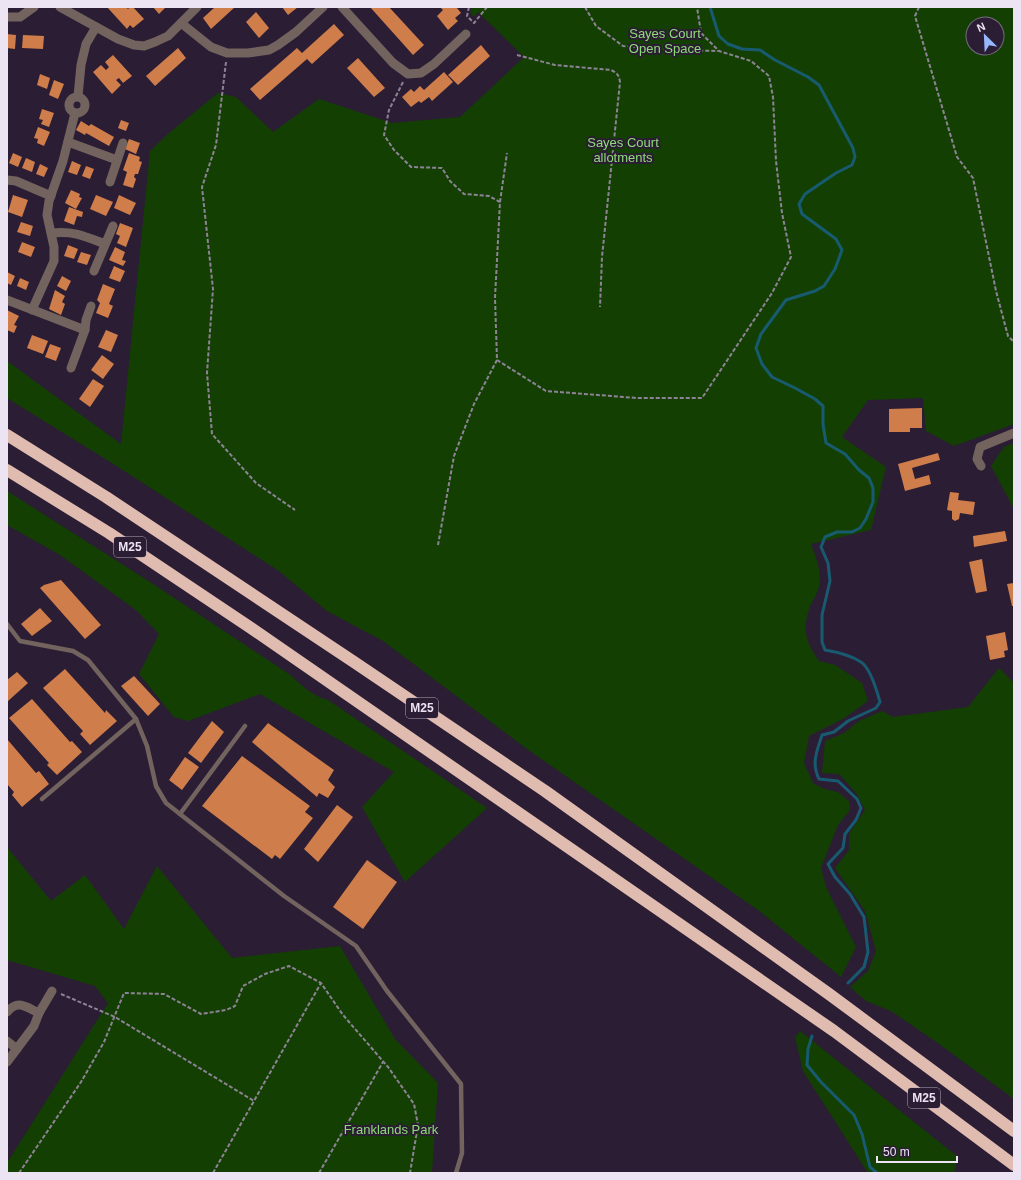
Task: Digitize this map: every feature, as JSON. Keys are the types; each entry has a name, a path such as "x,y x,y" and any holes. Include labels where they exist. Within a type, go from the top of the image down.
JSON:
{"highway":[{"name":"M25","path":"7,435 113,501 538,787 829,994 1014,1131"},
{"name":"M25","path":"7,470 109,533 251,628 834,1032 1014,1165"}],"street":[{"path":"7,17 20,17 34,7"},
{"path":"60,7 118,39 134,45 144,46 168,36 197,7"},
{"path":"181,23 211,47 227,53 248,53 269,50 278,45 296,32 323,7"},
{"path":"342,7 393,63 408,74 421,73 434,64 466,34"},
{"path":"32,310 54,261 52,232 47,215 51,196 64,161 75,113 82,112 85,108 84,100 78,96 81,65 86,44 96,27"},
{"path":"68,142 117,160"},
{"path":"110,182 123,144"},
{"path":"7,180 16,181 51,196"},
{"path":"94,271 113,226"},
{"path":"52,232 77,233 105,244"},
{"path":"7,300 85,330"},
{"path":"71,368 85,330 86,320 91,306"},
{"path":"981,466 977,458 980,447 1014,433"},
{"path":"7,1062 34,1026 39,1013 52,992"},
{"path":"7,1012 12,1006 18,1004 39,1013"},
{"path":"7,1041 17,1049"}],"lane":[{"path":"7,624 20,641 73,651 88,660 136,719 147,746 156,786 166,803 284,896 356,946 387,991 461,1084 462,1153 456,1173"},
{"path":"42,799 136,719"},
{"path":"180,814 245,726"}],"path":[{"path":"469,7 467,16 474,23 487,7"},
{"path":"497,360 546,391 637,398 702,398 772,294 791,257 782,213 776,162 773,97 769,76 751,61 719,51 665,50 622,46 596,26 586,7"},
{"path":"697,7 701,33 719,51"},
{"path":"919,7 915,16 958,157 973,178 996,291 1008,336 1014,342"},
{"path":"227,53 216,145 202,187 213,289 207,373 212,434 256,483 295,510"},
{"path":"517,55 555,65 611,70 616,72 619,76 620,82 602,257 600,307"},
{"path":"408,74 389,110 384,135 394,150 411,167 442,168 450,181 464,194 489,196 500,202"},
{"path":"438,545 454,456 474,404 497,360 495,298 500,202 507,153"},
{"path":"19,1173 82,1082 104,1042 124,994 164,994 200,1014 226,1010 235,1006 243,986 265,974 289,966 321,983 344,1015 383,1062 414,1104 418,1125 410,1173"},
{"path":"212,1173 321,983"},
{"path":"52,992 67,996 115,1017 254,1101"},
{"path":"319,1173 383,1062"}],"green space":[{"path":"472,7 1014,7 1014,424 954,446 926,431 923,398 868,400 842,437 886,467 871,530 811,544 818,565 820,581 818,591 810,606 806,622 806,635 808,641 819,661 835,665 862,683 868,701 843,719 809,736 804,763 813,783 824,789 838,792 849,801 850,810 838,825 821,868 826,887 856,947 841,977 758,910 527,749 383,641 327,611 279,571 115,465 7,398 7,361 121,444 150,151 169,133 218,93 236,97 273,132 319,99 392,123 460,117 524,57 478,12 474,17 470,12"},
{"path":"1014,443 1014,509 991,466 1004,447"},
{"path":"7,491 150,582 289,674 312,693 328,700 487,808 405,882 362,807 394,772 260,694 188,721 174,717 139,674 159,634 136,610 60,555 7,525"},
{"path":"999,668 1013,682 1014,681 1014,1099 935,1041 891,1011 866,1001 850,987 868,971 876,951 865,911 835,868 849,850 849,834 865,810 856,793 839,774 822,773 825,741 844,733 859,721 882,711 893,717 968,707"},
{"name":"Franklands Park","path":"7,847 51,901 85,875 124,929 157,866 232,958 340,946 395,1039 438,1083 432,1173 7,1173 7,1163 108,1003 95,986 7,960"},
{"path":"800,1031 958,1157 954,1173 868,1173 803,1071 795,1037"}],"building":[{"path":"107,7 126,7 128,9 133,7 144,19 133,28 130,25 127,29"},
{"path":"153,7 166,7 159,14"},
{"path":"215,7 235,7 211,29 203,18"},
{"path":"282,7 298,7 288,15"},
{"path":"370,7 389,7 424,45 413,55"},
{"path":"440,7 459,7 457,8 461,13 455,18 458,21 448,30 437,16 443,10"},
{"path":"256,12 269,28 259,38 246,22"},
{"path":"334,24 344,35 312,64 307,59 260,100 250,89 297,48 302,53"},
{"path":"7,34 16,35 15,49 7,48"},
{"path":"23,35 44,36 43,49 22,48"},
{"path":"481,45 490,56 458,85 448,75"},
{"path":"178,48 186,58 155,86 146,76"},
{"path":"113,55 132,76 123,83 119,78 116,80 121,85 112,94 93,72 101,65 106,70 109,67 105,62"},
{"path":"358,58 385,88 374,97 347,68"},
{"path":"444,72 453,82 432,101 429,97 421,103 419,101 411,107 402,97 411,89 414,92 420,86 424,90"},
{"path":"40,74 50,78 47,89 37,85"},
{"path":"54,80 64,84 58,99 49,95"},
{"path":"42,109 54,113 49,127 41,124 43,120 39,119"},
{"path":"121,120 129,123 126,131 118,128"},
{"path":"81,121 89,126 91,124 114,137 109,146 86,133 85,135 76,130"},
{"path":"38,127 50,132 44,146 37,143 38,139 34,138"},
{"path":"129,139 140,143 136,154 125,149"},
{"path":"13,153 22,157 18,167 9,163"},
{"path":"129,153 140,157 139,161 142,162 138,174 135,174 134,177 136,179 133,188 123,185 127,172 123,170"},
{"path":"26,158 35,162 32,172 22,168"},
{"path":"72,161 81,165 77,175 68,172"},
{"path":"40,164 48,168 44,177 36,174"},
{"path":"86,166 94,169 90,179 82,176"},
{"path":"71,190 80,194 79,197 82,198 76,209 65,203"},
{"path":"13,195 28,200 22,217 8,212"},
{"path":"96,195 113,202 106,216 90,209"},
{"path":"119,195 136,203 130,215 114,208"},
{"path":"69,207 83,212 82,217 77,216 74,225 64,221"},
{"path":"21,222 33,226 30,236 17,232"},
{"path":"120,223 133,228 126,247 117,243 120,236 116,234"},
{"path":"22,242 35,247 31,257 18,252"},
{"path":"68,245 78,249 74,259 64,256"},
{"path":"115,247 125,252 122,260 126,261 123,266 109,260"},
{"path":"81,252 91,255 87,265 77,262"},
{"path":"114,266 125,271 120,282 109,278"},
{"path":"7,272 15,276 11,285 7,283"},
{"path":"62,276 71,281 66,291 57,286"},
{"path":"20,278 29,282 26,290 17,286"},
{"path":"103,284 115,289 109,304 113,306 108,318 96,313 100,303 97,300"},
{"path":"55,290 65,296 62,302 65,304 61,315 49,309"},
{"path":"7,310 19,316 14,325 17,326 14,333 7,330"},
{"path":"106,330 118,335 111,352 98,347"},
{"path":"32,335 48,341 43,354 27,348"},
{"path":"50,344 61,348 56,361 45,357"},
{"path":"102,355 114,364 103,379 91,370"},
{"path":"93,379 104,386 90,407 79,399"},
{"path":"922,408 922,428 910,428 910,432 889,432 889,409"},
{"path":"938,453 940,460 912,468 915,479 929,475 931,484 905,491 898,464"},
{"path":"950,492 959,493 958,500 975,502 973,515 960,513 959,519 955,521 952,519 952,511 947,510"},
{"path":"1005,531 1007,541 974,547 973,536"},
{"path":"982,559 987,591 976,593 969,562"},
{"path":"61,580 101,625 85,639 40,588 44,585"},
{"path":"1014,583 1014,606 1012,606 1007,584"},
{"path":"40,608 52,621 32,636 21,624"},
{"path":"1005,632 1008,650 1004,651 1005,657 990,660 986,636"},
{"path":"65,669 105,713 106,710 117,721 90,745 80,734 83,731 43,688"},
{"path":"17,672 28,683 7,702 7,680"},
{"path":"134,676 160,704 148,716 121,686"},
{"path":"32,699 70,742 72,741 82,752 57,775 47,765 49,763 9,718"},
{"path":"212,721 224,732 201,763 188,753"},
{"path":"268,723 334,770 328,780 335,787 328,798 319,793 317,797 252,742"},
{"path":"7,739 36,773 39,771 49,784 22,807 12,795 14,792 7,784"},
{"path":"242,756 310,806 305,812 313,818 280,859 275,855 272,859 202,806"},
{"path":"185,757 199,767 182,790 169,780"},
{"path":"337,805 353,817 318,862 304,849"},
{"path":"367,860 397,882 363,929 333,907"}],"waterway":[{"path":"710,7 719,36 728,44 742,49 760,50 775,60 808,77 819,85 853,148 855,157 852,165 836,173 805,194 799,204 802,214 836,239 842,250 835,269 824,286 815,291 786,300 761,334 756,348 762,364 772,377 815,399 823,406 823,424 826,443 845,454 859,470 869,478 873,488 873,502 866,519 860,528 852,532 837,532 825,537 821,547 828,563 830,581 822,615 822,642 825,650 839,653 861,662 873,680 880,702 876,708 848,721 834,732 822,735 815,762 815,768 819,779 838,781 857,799 861,808 856,820 845,834 843,848 828,864 835,877 850,894 864,917 868,952 864,967 848,983"},
{"path":"812,1036 808,1049 807,1065 821,1082 854,1115 862,1134 870,1167 877,1173"}],"park label":[{"name":"Sayes Court Open Space","path":"665,40"},
{"name":"Sayes Court allotments","path":"623,150"}]}
